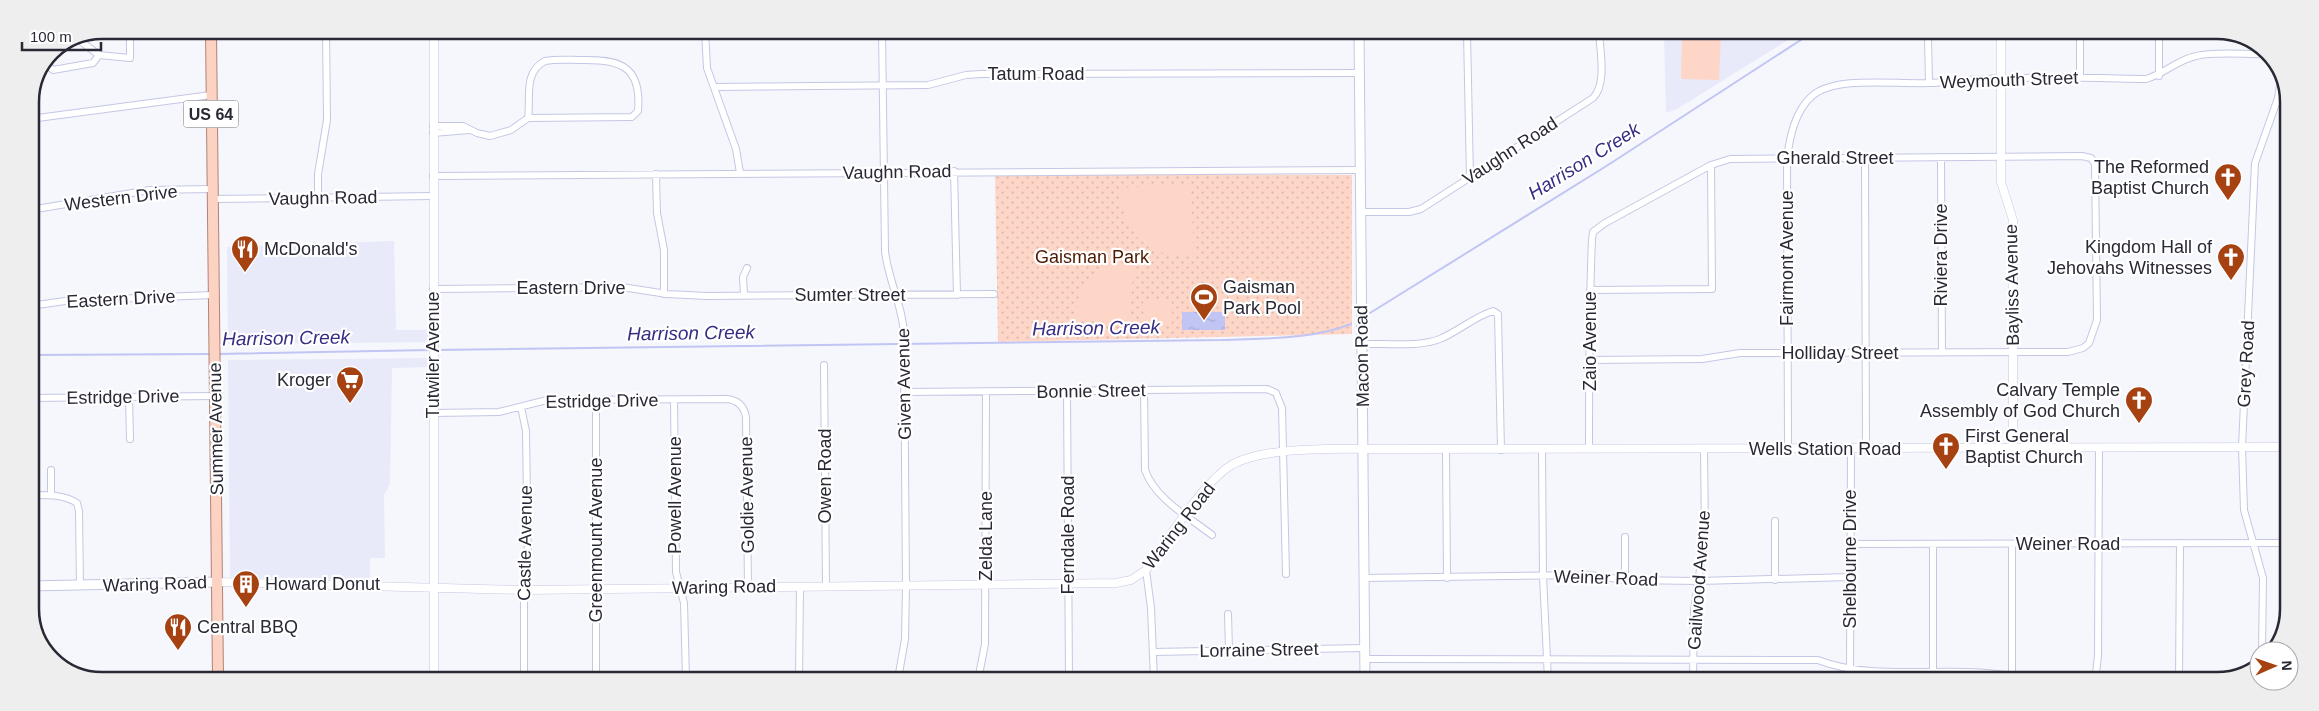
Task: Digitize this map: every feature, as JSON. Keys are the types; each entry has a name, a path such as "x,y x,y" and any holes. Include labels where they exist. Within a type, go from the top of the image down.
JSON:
{"main road":[{"name":"Summer Avenue","path":"211,39 212,295 215,345 218,672"},
{"name":"Macon Road","path":"1359,39 1365,672"},
{"name":"Waring Road","path":"39,586 218,582"}],"street":[{"path":"82,43 99,55 130,58 130,39"},
{"path":"318,198 318,174 327,120 326,39"},
{"name":"Tutwiler Avenue","path":"434,39 434,672"},
{"path":"705,39 706,62 739,158 740,173"},
{"name":"Given Avenue","path":"882,39 885,251 895,296 903,320 905,355 906,586 904,639 899,672"},
{"path":"1468,39 1470,178"},
{"name":"Vaughn Road","path":"1360,212 1410,212 1421,209 1599,92 1599,39"},
{"path":"1926,39 1929,83"},
{"name":"Bayliss Avenue","path":"2001,39 2001,182 2012,220 2013,449"},
{"path":"2080,39 2080,78"},
{"path":"2158,76 2159,39"},
{"name":"Weymouth Street","path":"1787,158 1790,138 1798,114 1812,95 1828,87 1845,84 1929,83 2001,78 2146,79 2158,76 2185,59 2198,55 2258,54"},
{"path":"49,67 53,70 93,62 99,55"},
{"path":"433,129 463,126 485,136 495,136 511,130 528,118 628,117 637,114 636,84 627,70 617,63 607,60 545,62 534,71 530,82 528,118"},
{"name":"Tatum Road","path":"714,87 928,85 980,74 1359,74"},
{"name":"Grey Road","path":"2262,641 2262,578 2244,510 2242,447 2255,162 2279,91"},
{"path":"39,118 211,96"},
{"name":"Gherald Street","path":"1593,232 1711,165 1730,159 2082,156 2094,161 2096,169 2097,320 2089,343"},
{"path":"1865,157 1866,449"},
{"name":"Riviera Drive","path":"1940,157 1942,353"},
{"name":"Fairmont Avenue","path":"1787,158 1788,449"},
{"path":"1590,290 1712,289 1711,165"},
{"name":"Vaughn Road","path":"433,176 954,171 1360,170"},
{"path":"954,171 957,295"},
{"path":"656,174 657,213 664,250 664,294"},
{"name":"Western Drive","path":"39,208 150,190 212,194"},
{"name":"Vaughn Road","path":"212,194 318,198 433,196"},
{"name":"Zaio Avenue","path":"1589,449 1590,290 1593,232"},
{"path":"744,295 743,277 747,268"},
{"name":"Eastern Drive","path":"433,289 622,287 664,294 707,296"},
{"name":"Sumter Street","path":"707,296 994,294"},
{"name":"Eastern Drive","path":"39,305 65,301 212,295"},
{"path":"1361,344 1426,343 1442,339 1482,314 1493,311 1498,314 1501,450"},
{"name":"Holliday Street","path":"1589,360 1696,360 1740,354 1788,353 2068,352 2083,348 2089,343"},
{"name":"Owen Road","path":"824,365 826,586"},
{"name":"Bonnie Street","path":"904,392 1267,389 1276,393 1282,408 1283,452"},
{"path":"1144,390 1145,470 1148,480 1157,492 1212,535"},
{"name":"Ferndale Road","path":"1067,391 1069,672"},
{"name":"Zelda Lane","path":"980,672 985,644 987,585 986,392"},
{"name":"Estridge Drive","path":"39,398 215,396"},
{"path":"129,397 130,439"},
{"name":"Estridge Drive","path":"433,413 499,412 543,400 727,399 741,404"},
{"name":"Greenmount Avenue","path":"596,400 596,672"},
{"name":"Powell Avenue","path":"674,400 676,567 685,610 686,672"},
{"name":"Goldie Avenue","path":"741,404 746,417 748,587"},
{"name":"Castle Avenue","path":"521,407 526,425 528,570 524,590 524,672"},
{"path":"2096,672 2098,656 2097,544 2099,447"},
{"name":"Wells Station Road","path":"1363,449 2280,447"},
{"name":"Waring Road","path":"218,582 524,590 1125,582 1146,570 1217,476 1244,458 1258,454 1283,452 1363,449"},
{"path":"1446,449 1447,578"},
{"name":"Gailwood Avenue","path":"1693,672 1694,610 1705,536 1704,449"},
{"name":"Shelbourne Drive","path":"1850,670 1849,544 1851,449"},
{"path":"1542,450 1542,576 1547,672"},
{"path":"1283,452 1286,574"},
{"path":"51,470 51,495"},
{"path":"39,495 51,495 70,499 77,503 79,511 80,586"},
{"path":"1775,521 1775,580"},
{"path":"1625,538 1625,580"},
{"path":"2179,672 2180,543"},
{"name":"Weiner Road","path":"1849,544 2280,543"},
{"path":"1933,544 1933,671"},
{"path":"2012,544 2012,672"},
{"path":"1146,570 1152,608 1154,672"},
{"name":"Weiner Road","path":"1363,578 1595,575 1625,580 1698,581 1850,577"},
{"path":"799,672 800,587"},
{"path":"1228,614 1228,651"},
{"name":"Lorraine Street","path":"1154,652 1364,648"},
{"path":"1364,659 1818,660 1850,670 1988,672"}],"shaded area":[{"path":"1664,39 1790,39 1677,109 1666,113"},
{"path":"394,241 396,330 433,330 433,342 228,344 227,247"},
{"path":"433,358 433,367 392,368 390,484 384,495 385,558 370,558 370,580 230,577 228,360"}],"green space":[{"path":"1682,39 1721,39 1719,80 1681,79"},
{"name":"Gaisman Park","path":"1124,174 1352,175 1352,334 998,342 995,176"},
{"path":"1186,185 1191,189 1194,256 1177,256 1163,253 1140,240 1132,230 1126,218 1119,188"},
{"path":"1116,263 1134,264 1130,317 1126,320 1076,319 1078,300 1091,277 1098,271"},
{"path":"1143,301 1172,301 1172,324 1144,324"}],"water":[{"name":"Gaisman Park Pool","path":"1182,312 1225,312 1225,330 1182,330"}],"waterway":[{"name":"Harrison Creek","path":"1370,313 1608,165 1802,39"},
{"name":"Harrison Creek","path":"436,350 1222,340 1304,336 1351,324"},
{"name":"Harrison Creek","path":"218,354 431,350"},
{"name":"Harrison Creek","path":"39,355 211,354"}],"place":[{"name":"The Reformed Baptist Church","path":"2228,201"},
{"name":"McDonald's","path":"245,273"},
{"name":"Kingdom Hall of Jehovahs Witnesses","path":"2231,281"},
{"name":"Gaisman Park Pool","path":"1204,321"},
{"name":"Kroger","path":"350,404"},
{"name":"Calvary Temple Assembly of God Church","path":"2139,424"},
{"name":"First General Baptist Church","path":"1946,470"},
{"name":"Howard Donut","path":"246,608"},
{"name":"Central BBQ","path":"178,651"}]}
